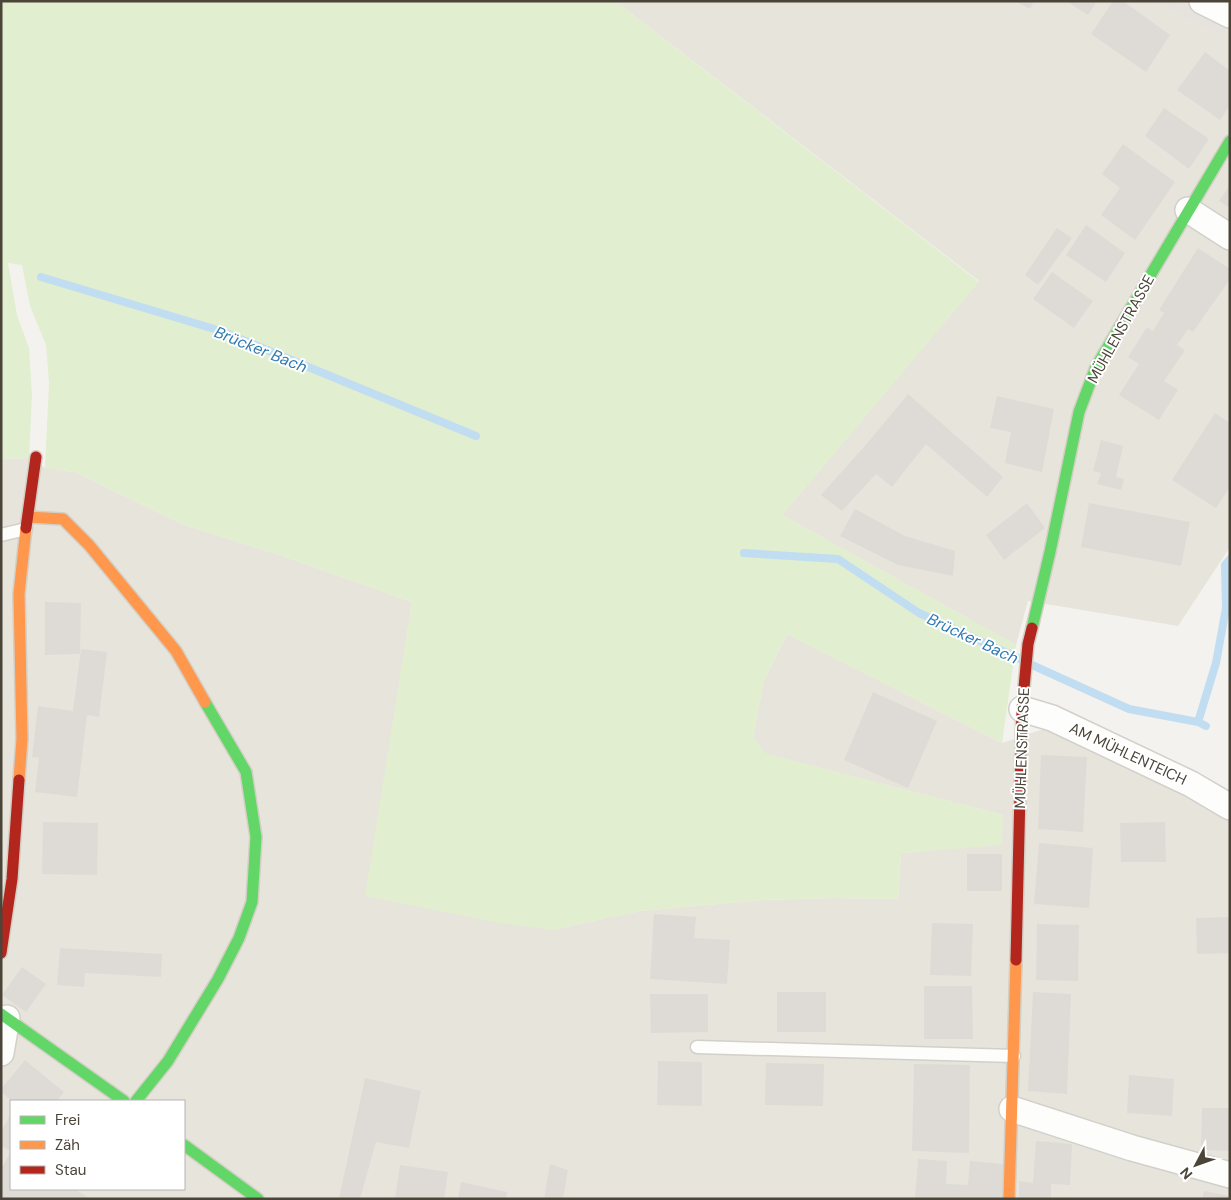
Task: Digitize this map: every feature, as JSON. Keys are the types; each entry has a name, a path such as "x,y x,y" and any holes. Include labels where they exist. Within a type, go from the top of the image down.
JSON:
{"street":[{"path":"1202,1 1230,15"},
{"name":"MÜHLENSTRASSE","path":"1009,1199 1023,697 1028,648 1079,412 1096,367 1230,141"},
{"path":"1188,210 1230,237"},
{"path":"1,953 12,879 22,739 19,594 36,457"},
{"path":"27,523 63,518 89,545 176,651 246,772 256,837 252,902 239,938 218,979 168,1061 137,1100"},
{"name":"AM MÜHLENTEICH","path":"1023,697 1061,722 1191,784 1230,807"},
{"path":"1,1053 4,1016"},
{"path":"4,1016 123,1100"},
{"path":"1012,1109 1132,1148 1230,1175"},
{"path":"185,1146 258,1199"}],"lane":[{"path":"1,535 27,523"},
{"path":"697,1047 1014,1056"}],"shaded area":[{"path":"615,1 1230,1 1230,547 1178,626 1028,601 1016,645 782,515 979,281"},
{"path":"1153,1 1175,1 1226,26 1221,34"},
{"path":"29,458 45,468 75,472 184,525 280,555 412,602 366,896 552,930 640,911 763,900 898,899 901,853 1001,844 1003,815 766,754 753,738 764,680 787,634 1002,743 1050,727 1230,816 1230,1199 1,1199 1,459"}],"green space":[{"path":"1,1 615,1 979,282 782,515 1016,645 1002,743 787,634 764,680 753,738 767,754 1003,815 1002,845 901,853 898,899 763,900 640,911 552,930 499,923 365,896 412,602 280,555 184,525 75,472 45,468 49,383 46,345 30,306 22,265 8,263 17,315 29,348 32,395 29,458 1,459"}],"building":[{"path":"1015,1 1034,1 1030,9"},
{"path":"1066,1 1097,1 1088,15"},
{"path":"1113,1 1123,1 1170,35 1146,72 1091,34"},
{"path":"1205,52 1230,71 1230,105 1220,120 1177,90"},
{"path":"1164,108 1209,139 1189,169 1145,136"},
{"path":"1123,144 1175,182 1135,240 1101,215 1120,188 1102,174"},
{"path":"1230,185 1230,208 1219,201"},
{"path":"1086,225 1125,253 1106,282 1066,255"},
{"path":"1057,228 1072,238 1038,285 1025,275"},
{"path":"1198,248 1230,269 1230,279 1193,332 1188,329 1177,345 1185,350 1164,381 1178,390 1159,420 1119,395 1139,364 1128,357 1147,327 1153,331 1164,313 1159,310"},
{"path":"1052,272 1093,301 1074,328 1033,299"},
{"path":"908,394 1003,477 987,497 926,444 892,487 876,474 842,511 821,495"},
{"path":"997,396 1054,409 1042,472 1005,463 1011,432 990,428"},
{"path":"1215,413 1230,423 1230,487 1216,508 1172,480"},
{"path":"1101,440 1123,446 1116,477 1124,479 1121,490 1097,484 1101,473 1093,471"},
{"path":"1027,503 1045,528 1004,560 986,535"},
{"path":"1089,503 1190,522 1181,566 1081,547"},
{"path":"855,509 905,536 955,551 953,576 898,565 840,536"},
{"path":"45,602 81,603 80,654 45,655"},
{"path":"81,649 107,652 99,717 87,715 77,797 35,792 39,758 32,757 38,706 73,711"},
{"path":"873,692 937,721 908,788 844,760"},
{"path":"1041,755 1087,757 1083,832 1038,829"},
{"path":"43,822 98,823 97,875 42,874"},
{"path":"1165,822 1166,862 1121,862 1120,823"},
{"path":"1039,843 1093,848 1089,908 1034,904"},
{"path":"967,854 1002,854 1002,891 967,891"},
{"path":"654,914 696,917 694,938 730,940 727,984 650,979"},
{"path":"1230,917 1230,953 1197,954 1196,918"},
{"path":"932,923 973,924 971,976 930,975"},
{"path":"1037,924 1079,925 1078,981 1036,980"},
{"path":"60,948 162,954 161,977 85,973 84,987 57,985"},
{"path":"22,967 46,984 26,1012 2,995"},
{"path":"924,986 972,986 973,1039 924,1039"},
{"path":"777,992 826,992 826,1032 777,1032"},
{"path":"1033,992 1071,994 1067,1094 1028,1091"},
{"path":"650,994 708,994 708,1032 651,1033"},
{"path":"25,1060 64,1092 58,1100 11,1100 1,1092 1,1089"},
{"path":"658,1061 702,1062 702,1106 657,1105"},
{"path":"766,1063 824,1064 823,1106 765,1105"},
{"path":"914,1064 970,1065 969,1153 912,1151"},
{"path":"1129,1075 1174,1079 1172,1116 1127,1113"},
{"path":"365,1078 421,1091 409,1148 376,1142 360,1199 339,1199"},
{"path":"1202,1108 1230,1108 1230,1151 1201,1150"},
{"path":"10,1115 10,1150 1,1146 1,1132"},
{"path":"1036,1141 1072,1144 1070,1185 1051,1184 1051,1199 1019,1199 1019,1181 1033,1183"},
{"path":"10,1153 10,1190 76,1190 91,1199 1,1199 1,1169"},
{"path":"918,1159 947,1161 946,1184 968,1185 970,1161 1004,1164 1002,1199 915,1199"},
{"path":"550,1164 568,1170 563,1199 544,1199"},
{"path":"400,1165 448,1172 444,1199 395,1199"},
{"path":"461,1182 507,1192 506,1199 458,1199"},
{"path":"1204,1191 1230,1196 1230,1199 1202,1199"}],"waterway":[{"name":"Brücker Bach","path":"41,277 221,331 476,436"},
{"name":"Brücker Bach","path":"744,553 838,559 919,613 1022,660"},
{"path":"1198,722 1216,663 1226,608 1225,565 1230,559"},
{"name":"Brücker Bach","path":"1032,665 1129,709 1198,722 1206,726"}],"traffic: fast":[{"path":"1032,628 1079,412 1096,367 1230,141"},
{"path":"137,1100 168,1061 218,979 239,938 252,902 256,837 246,772 205,702"},
{"path":"1,1014 123,1100"},
{"path":"185,1146 258,1199"}],"traffic: slow":[{"path":"28,517 63,519 89,545 176,651 205,702"},
{"path":"19,780 22,739 19,594 26,528"},
{"path":"1009,1199 1016,960"}],"traffic: jam":[{"path":"26,528 36,457"},
{"path":"1016,960 1022,709 1028,644 1032,628"},
{"path":"1,953 12,879 19,780"}]}
